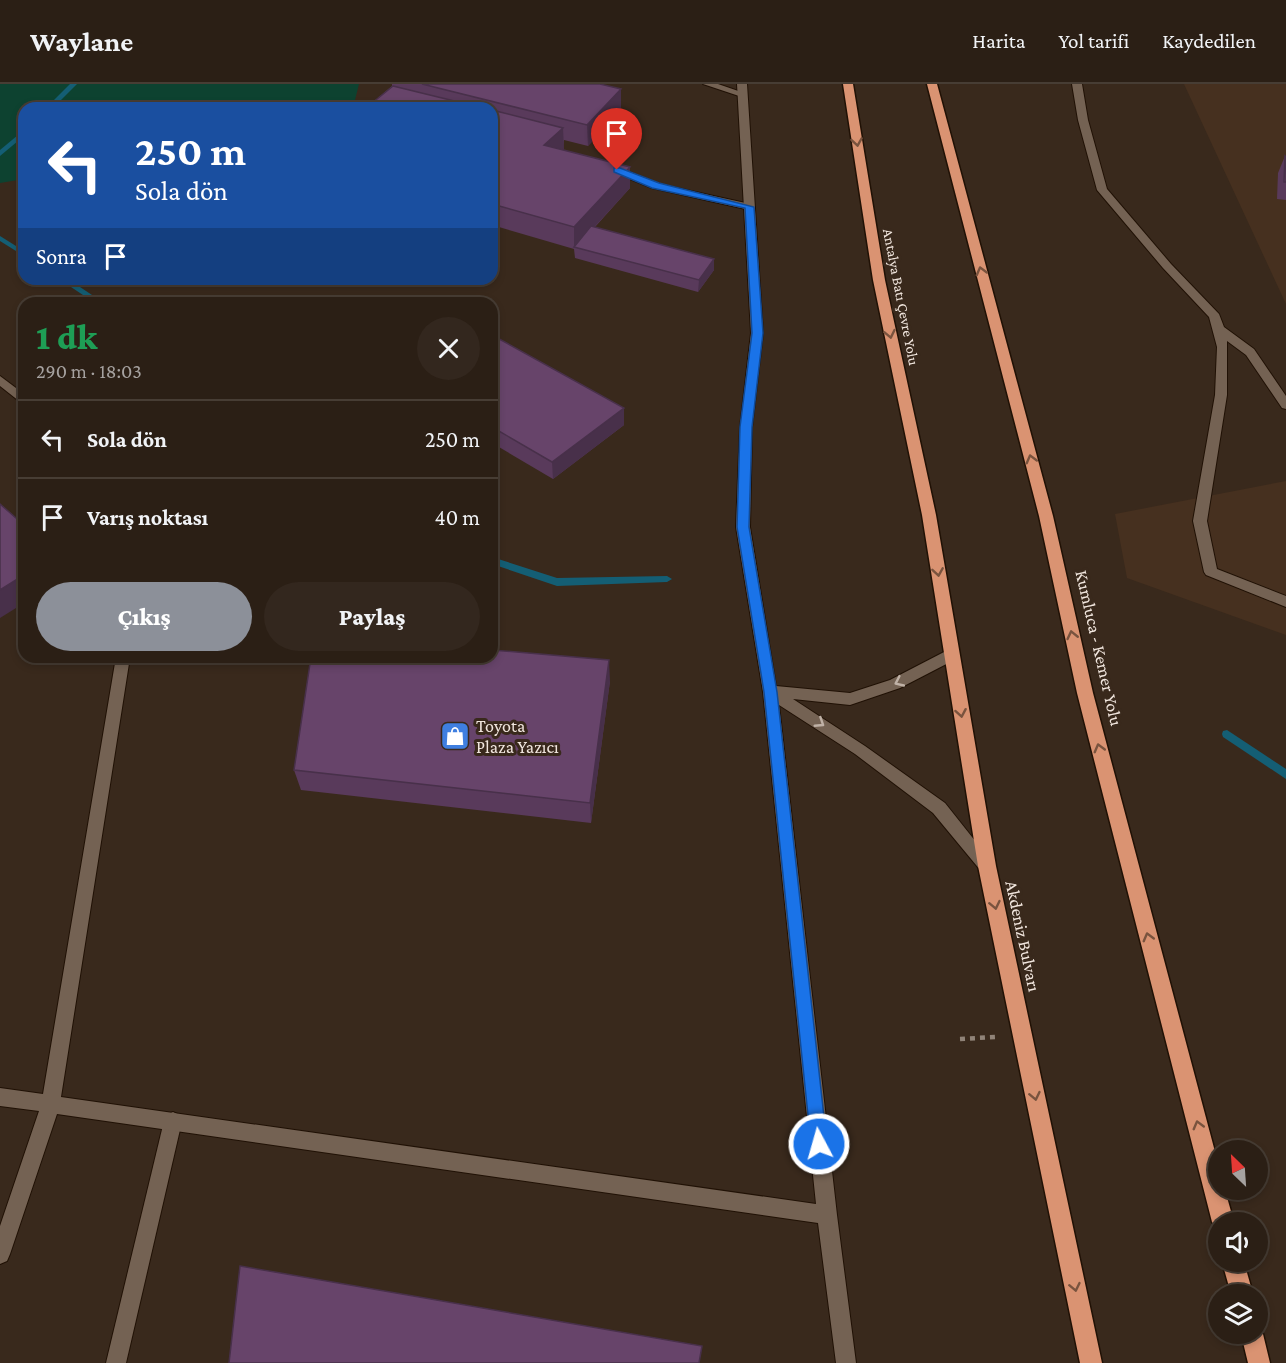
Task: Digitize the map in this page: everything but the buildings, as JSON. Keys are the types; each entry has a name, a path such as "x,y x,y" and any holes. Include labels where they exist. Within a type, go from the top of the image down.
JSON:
{"highway":[{"name":"Antalya Batı Çevre Yolu","path":"848,84 879,280 929,515"},
{"name":"Kumluca - Kemer Yolu","path":"932,84 1046,516 1085,693 1220,1212"},
{"name":"Akdeniz Bulvarı","path":"929,515 987,866 1091,1363"},
{"path":"1254,1344 1259,1363"}],"street":[{"path":"708,84 742,89 757,333 746,427 743,527 770,692 827,1215 846,1363"},
{"path":"1077,84 1083,120 1102,190 1167,266 1215,316 1223,347 1221,395 1200,521 1210,572 1286,602"},
{"path":"598,163 656,186 750,207"},
{"path":"1218,328 1250,352 1286,405"},
{"path":"0,380 18,396"},
{"path":"770,692 850,699 895,684 951,655"},
{"path":"0,1254 51,1103 122,663"},
{"path":"770,692 860,750 939,808 987,866"},
{"path":"0,1097 827,1215"},
{"path":"116,1363 173,1121"}],"shaded area":[{"path":"1184,84 1286,84 1286,304"},
{"path":"1286,481 1286,635 1127,578 1115,514"}],"green space":[{"path":"0,84 359,84 354,102 18,102 18,180 0,183"}],"waterway":[{"path":"55,102 74,84"},
{"path":"0,154 18,138"},
{"path":"0,238 18,250"},
{"path":"72,285 91,297"},
{"path":"498,562 557,582 667,579"},
{"path":"1227,734 1286,775"}],"place":[{"name":"Toyota Plaza Yazıcı","path":"455,736"}],"route":[{"path":"617,170 656,186 750,207 757,333 746,427 743,527 770,692 819,1144"}]}
